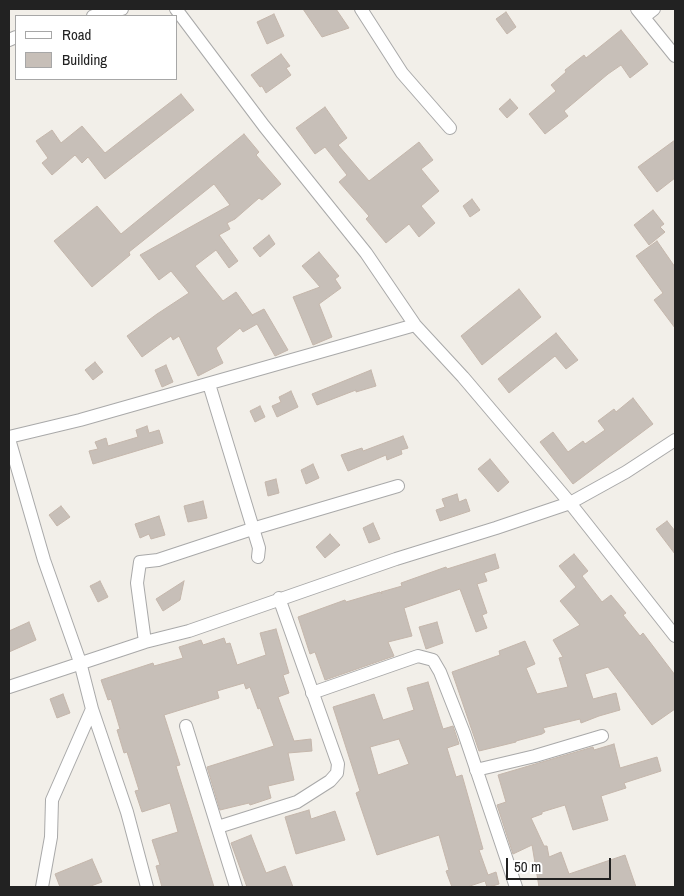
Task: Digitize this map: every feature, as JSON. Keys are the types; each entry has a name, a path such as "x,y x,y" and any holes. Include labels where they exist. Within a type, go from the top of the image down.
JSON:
{"street":[{"path":"98,15 122,9"},
{"path":"176,9 264,126 366,252 415,325 463,377 570,503 675,636"},
{"path":"361,9 402,73 450,128"},
{"path":"654,9 640,13 675,56"},
{"path":"147,887 127,812 92,709 80,662 44,560 9,438 80,420 415,325"},
{"path":"209,384 259,548 258,558"},
{"path":"9,687 80,662 189,631 279,598 570,503 626,472 675,440"},
{"path":"145,642 137,582 140,562 158,560 398,486"},
{"path":"218,827 297,802 330,781 337,773 338,764 279,598"},
{"path":"312,693 418,656 433,660 440,672 476,770 516,887"},
{"path":"42,887 51,836 52,800 92,709"},
{"path":"186,726 236,887"},
{"path":"476,770 535,756 602,736"}],"building":[{"path":"303,9 336,9 349,28 322,37"},
{"path":"506,12 516,27 507,34 496,19"},
{"path":"274,14 284,36 267,44 257,22"},
{"path":"621,30 648,64 630,78 621,65 564,111 568,116 545,134 529,114 556,91 551,85 566,72 565,70 584,55 586,58"},
{"path":"281,54 290,66 286,68 291,75 266,93 251,75"},
{"path":"181,94 194,110 105,179 88,157 82,163 75,155 52,175 42,163 48,158 36,141 52,130 61,143 82,126 105,153"},
{"path":"510,99 518,108 507,118 499,109"},
{"path":"325,107 347,138 338,145 369,181 419,142 433,160 421,169 439,191 421,206 435,223 419,237 409,224 386,243 366,219 369,216 339,182 347,175 325,147 315,154 296,128"},
{"path":"244,134 259,152 256,155 281,184 262,200 259,198 235,219 227,223 230,229 219,235 238,261 229,268 216,250 195,266 223,301 236,292 252,315 264,309 288,350 275,356 257,324 243,332 240,328 216,348 223,363 198,376 179,336 173,340 171,336 142,357 127,336 189,293 171,271 159,280 140,255 230,205 214,184 129,252 130,255 92,287 54,241 97,206 121,234"},
{"path":"675,140 675,178 657,192 638,167"},
{"path":"472,199 480,210 470,217 463,206"},
{"path":"653,210 664,224 660,227 665,232 649,245 634,225"},
{"path":"269,235 275,244 260,257 253,248"},
{"path":"657,241 675,267 675,328 654,300 663,293 636,256"},
{"path":"319,252 339,276 335,279 341,288 319,304 332,337 313,345 293,297 320,287 302,266"},
{"path":"519,289 541,317 482,365 461,336"},
{"path":"556,333 578,360 566,369 555,356 509,393 498,379"},
{"path":"95,362 103,372 93,380 85,370"},
{"path":"166,365 173,382 162,387 155,370"},
{"path":"371,370 376,386 356,392 356,390 317,405 312,394"},
{"path":"291,391 298,407 277,417 272,406 281,402 279,397"},
{"path":"633,398 653,424 573,484 540,442 553,432 568,452 583,441 585,444 605,430 598,421 614,409 616,412"},
{"path":"260,406 265,417 255,422 250,411"},
{"path":"147,426 149,433 159,430 163,443 93,464 89,451 98,449 95,442 106,438 108,446 138,437 136,430"},
{"path":"403,436 408,448 401,450 402,454 387,460 386,455 348,471 341,455 362,448 363,451"},
{"path":"490,459 509,482 498,492 478,469"},
{"path":"313,464 319,478 306,484 301,470"},
{"path":"276,479 279,493 268,496 265,482"},
{"path":"457,494 459,502 466,499 470,511 440,521 436,510 445,507 442,499"},
{"path":"203,501 207,518 188,522 184,506"},
{"path":"61,506 70,517 57,526 49,515"},
{"path":"159,516 165,535 151,539 149,534 140,538 135,524"},
{"path":"667,521 675,531 675,554 656,529"},
{"path":"373,523 380,539 369,543 363,528"},
{"path":"330,534 340,545 325,558 316,547"},
{"path":"495,554 499,568 484,573 487,581 477,584 487,613 482,615 487,628 476,632 460,589 404,608 412,636 388,642 394,656 325,680 315,652 310,654 298,617 345,600 346,602 380,592 382,594 381,592 402,586 401,583 446,567 447,569"},
{"path":"574,554 588,571 582,576 602,602 611,595 626,613 623,615 640,636 643,633 675,675 675,709 652,725 608,667 585,674 593,699 616,693 620,710 581,723 580,719 543,728 545,732 542,734 479,751 452,672 500,655 499,651 525,641 535,664 526,668 537,694 568,687 559,658 563,657 553,640 580,625 560,601 576,587 559,566"},
{"path":"100,581 108,597 98,602 90,586"},
{"path":"184,581 180,600 163,611 156,599"},
{"path":"29,622 36,640 9,652 9,631"},
{"path":"437,622 443,643 426,649 419,627"},
{"path":"276,629 289,673 283,675 289,693 278,697 294,741 311,739 312,751 288,753 294,780 268,786 271,798 250,805 249,803 220,810 207,767 274,746 250,687 246,689 244,683 217,691 219,698 164,715 180,765 176,766 214,887 162,887 156,866 160,865 152,840 178,832 170,803 142,812 135,791 139,790 127,752 124,753 117,730 120,729 111,699 108,700 101,680 153,663 154,666 183,658 179,647 201,640 203,645 224,638 226,644 230,643 237,665 266,655 260,633"},
{"path":"428,682 443,729 453,726 459,744 447,748 456,777 462,775 483,849 479,850 488,875 496,872 499,884 487,887 485,881 467,887 452,887 446,871 449,870 439,835 377,855 356,793 360,791 333,707 374,694 383,720 414,710 407,688","holes":["399,739 409,764 378,775 370,747"]},
{"path":"63,694 70,713 57,718 50,699"},
{"path":"614,744 620,768 657,757 661,771 624,783 626,788 601,796 608,820 573,830 565,805 542,812 542,814 531,818 544,846 547,846 549,857 561,852 569,874 625,855 636,887 539,887 532,845 513,854 497,805 506,802 498,775 593,747 594,750"},
{"path":"309,810 311,819 335,811 345,840 296,854 285,817"},
{"path":"251,835 266,873 285,866 293,887 247,887 231,843"},
{"path":"92,859 102,882 88,887 60,887 55,874"}]}
